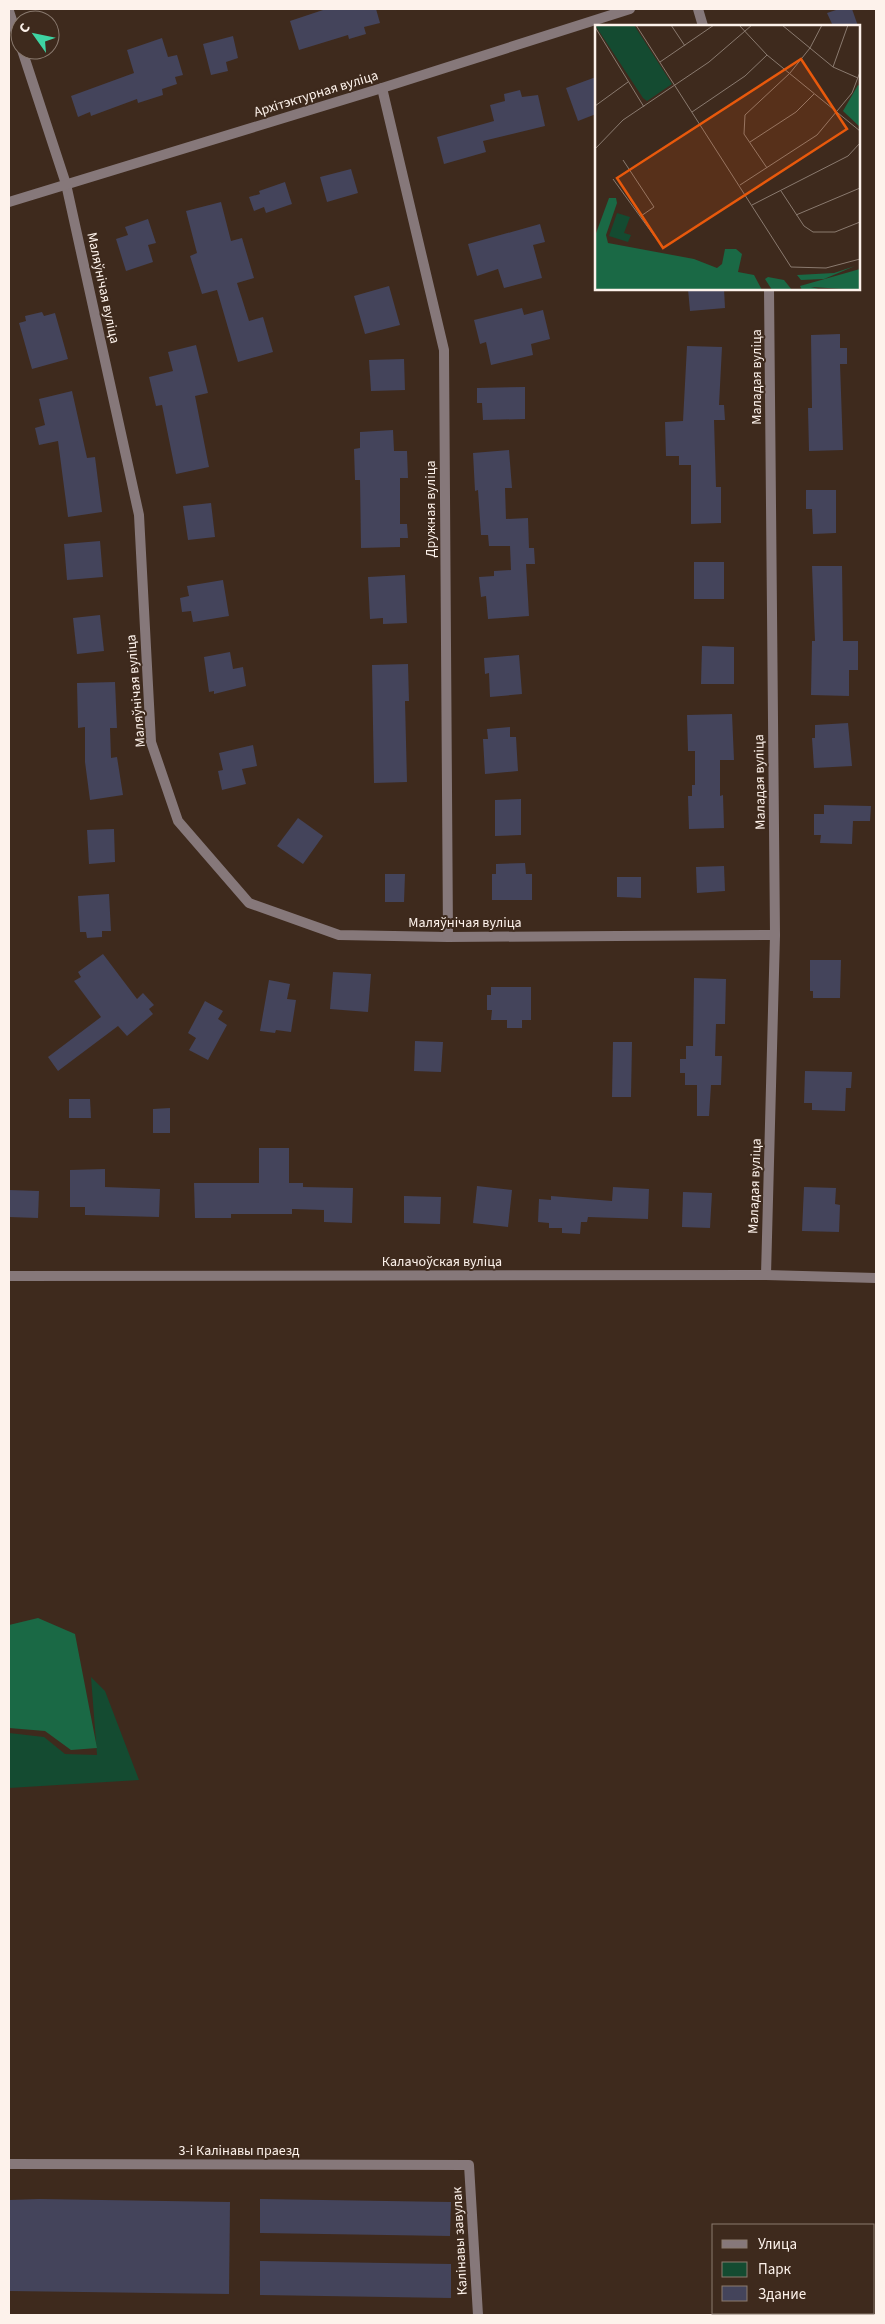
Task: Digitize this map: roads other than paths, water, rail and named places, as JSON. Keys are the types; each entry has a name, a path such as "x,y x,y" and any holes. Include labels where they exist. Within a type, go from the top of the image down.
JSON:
{"street":[{"name":"Архітэктурная вуліца","path":"9,202 382,88 630,9"},
{"path":"698,9 703,25"},
{"name":"Маляўнічая вуліца","path":"25,60 66,184 139,515 151,742 178,821 249,903 339,935 448,937 775,935"},
{"name":"Дружная вуліца","path":"382,88 444,350 448,937"},
{"name":"Маладая вуліца","path":"766,1275 775,935 770,290"},
{"name":"Калачоўская вуліца","path":"9,1276 766,1275 876,1278"},
{"name":"3-і Калінавы праезд","path":"9,2164 469,2165"},
{"name":"Калінавы завулак","path":"469,2165 478,2315"}]}
